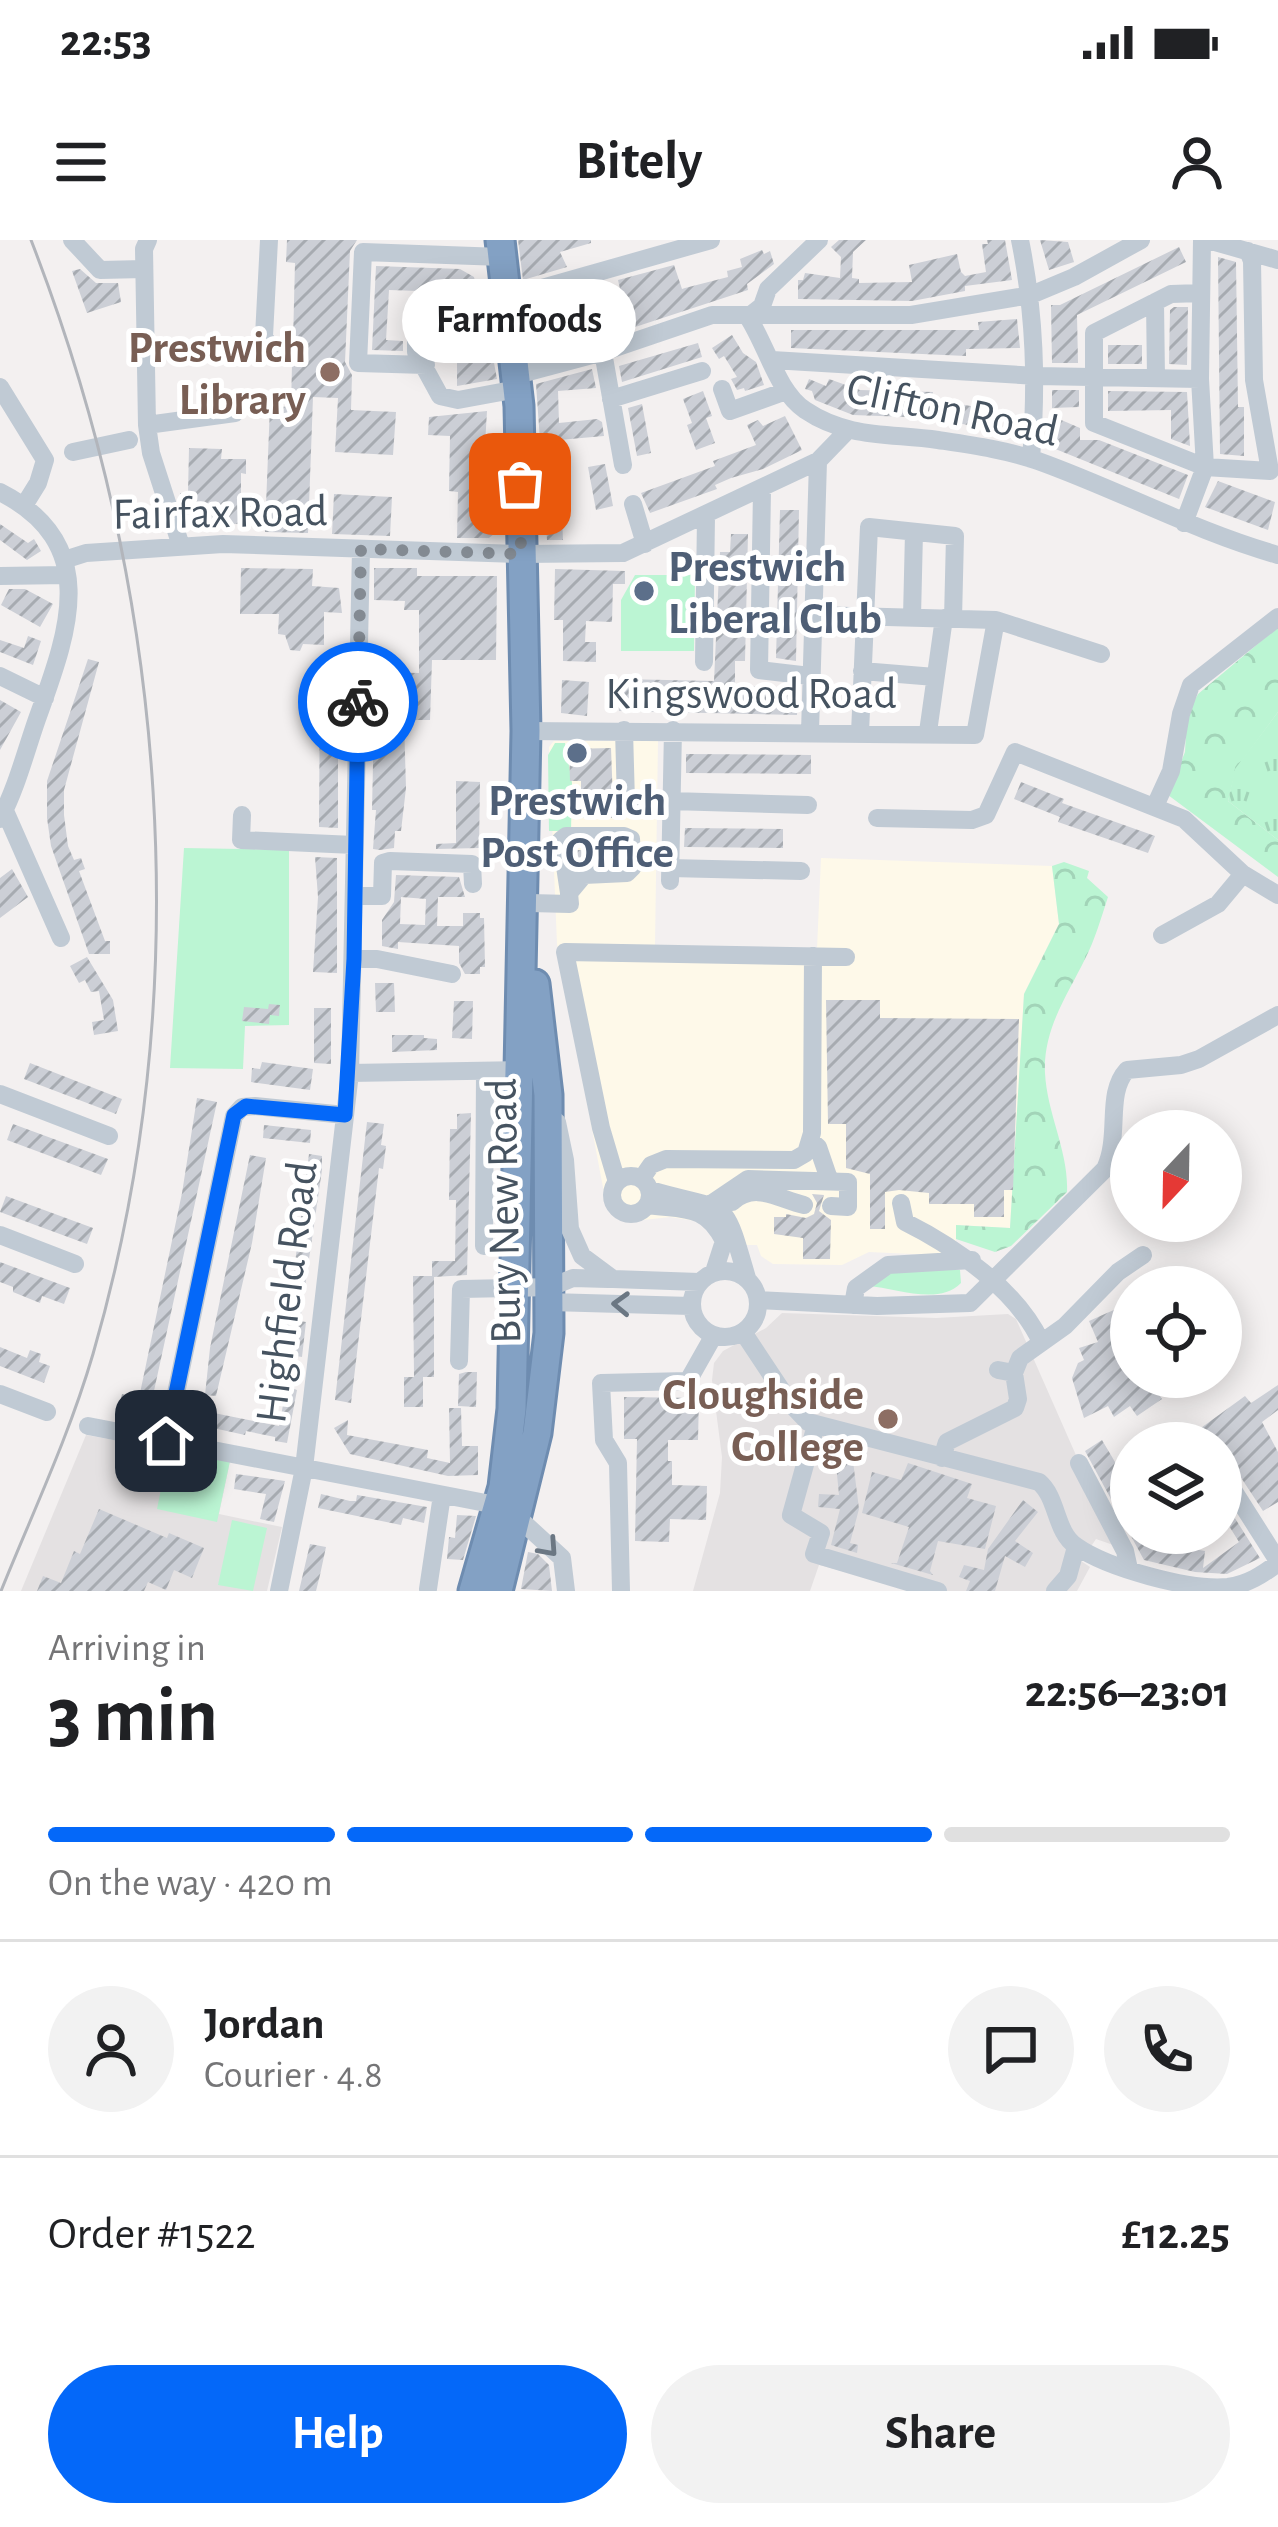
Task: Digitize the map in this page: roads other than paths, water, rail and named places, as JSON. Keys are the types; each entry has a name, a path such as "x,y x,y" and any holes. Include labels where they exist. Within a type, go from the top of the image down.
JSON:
{"highway":[{"name":"Bury New Road","path":"498,1591 512,1409 538,1293 518,382 501,249"},
{"name":"Bury New Road","path":"473,1591 505,1500 532,1454 544,1394 525,824"}],"street":[{"path":"72,240 100,270 144,269"},
{"path":"148,240 144,269 147,415 152,453 181,546"},
{"path":"269,240 264,336 270,348 286,352"},
{"path":"507,298 711,240"},
{"path":"748,317 762,306 768,289 819,240"},
{"path":"1020,240 1031,295 1037,376 1031,459"},
{"path":"416,306 416,352 436,391 446,399 518,382 712,315 911,315 1031,295 1142,240"},
{"path":"1184,523 1205,467 1200,379 1205,240 1278,260"},
{"path":"426,365 358,363 363,252 501,249"},
{"path":"1201,292 1171,294 1094,332 1094,424 1205,467 1270,471 1254,380 1248,251"},
{"path":"1155,302 1156,378"},
{"name":"Clifton Road","path":"748,317 786,391 800,407 847,431 934,440 1031,459 1115,490 1184,523 1278,555"},
{"path":"145,344 167,343"},
{"path":"602,352 613,447 623,466"},
{"path":"772,360 1037,376 1200,379"},
{"path":"611,400 702,371"},
{"path":"0,387 45,460 25,505"},
{"path":"722,389 730,418 786,391"},
{"path":"124,407 147,415 235,413"},
{"name":"Fairfax Road","path":"0,576 65,568 86,553 181,546 623,553 818,461 847,431"},
{"path":"73,452 130,440"},
{"path":"810,731 818,461"},
{"path":"762,490 759,670 810,676"},
{"path":"0,492 25,505 50,529 65,568 69,622 2,815 61,938"},
{"path":"633,504 646,544"},
{"path":"704,662 706,516"},
{"path":"860,734 869,526 955,536 948,618 928,732"},
{"path":"912,617 914,532"},
{"name":"Highfield Road","path":"279,1591 304,1468 350,1073 361,549"},
{"path":"814,615 996,620 1101,654"},
{"path":"1155,806 1177,750 1181,714 1191,685 1278,617"},
{"name":"Kingswood Road","path":"526,731 975,735 996,620"},
{"path":"862,671 935,676"},
{"path":"0,676 45,698"},
{"path":"624,730 626,802 642,801"},
{"path":"673,730 670,874 787,874"},
{"path":"877,819 972,820 986,815 1016,752 1184,819 1243,874 1278,895"},
{"path":"671,801 808,805"},
{"path":"242,815 241,840 354,845"},
{"path":"530,903 570,904 562,840 566,836 632,839 633,867 627,873 584,875 569,893"},
{"path":"354,896 382,896 383,863 389,861 472,864 473,884"},
{"path":"1176,932 1218,904 1243,874"},
{"path":"813,956 811,1141 806,1153 794,1160 666,1160 652,1165 636,1213 621,1211 613,1199 617,1182 604,1141 565,952 846,956"},
{"path":"354,959 452,974"},
{"path":"759,1300 853,1305 970,1303 1105,1169 1115,1148 1116,1087 1126,1070 1199,1060 1278,1015"},
{"path":"484,1072 484,1246"},
{"path":"350,1073 484,1072 536,1078 565,1160 576,1250 593,1268 613,1279"},
{"path":"0,1094 109,1136"},
{"path":"166,1441 234,1115 246,1106 345,1115"},
{"path":"811,1141 838,1181 848,1207 831,1206"},
{"path":"617,1182 627,1176 646,1191 706,1216 724,1241 692,1306 698,1324 714,1335 743,1332 755,1318 759,1300 728,1218 711,1204 646,1191"},
{"path":"711,1204 748,1179 838,1181"},
{"path":"728,1218 733,1200 754,1192 805,1205"},
{"path":"901,1203 905,1222 972,1260 1031,1320 1041,1342"},
{"path":"0,1235 76,1264"},
{"path":"942,1458 947,1442 1015,1408 1018,1399 1006,1371 1065,1326 1143,1255"},
{"path":"853,1305 856,1288 888,1265 972,1260"},
{"path":"538,1293 573,1278 706,1277 737,1272 747,1278"},
{"path":"459,1361 461,1289 692,1306"},
{"path":"743,1332 798,1414 815,1425 1039,1482 1076,1546 1129,1569 1216,1587 1258,1579 1278,1562 1242,1505"},
{"path":"621,1591 618,1463 604,1440 602,1384 688,1382 714,1335"},
{"path":"0,1394 46,1412"},
{"path":"815,1425 790,1515 821,1533 814,1554 938,1591"},
{"path":"88,1426 442,1495 505,1500 562,1558 566,1591"},
{"path":"1079,1463 1125,1551 1129,1569"},
{"path":"428,1589 442,1495"},
{"path":"1054,1591 1068,1576 1076,1546"}],"tram line":[{"path":"1,1591 83,1384 126,1216 147,1076 156,934 153,792 139,651 113,512 77,374 31,240"}],"place":[{"name":"Prestwich Library","path":"330,372"},
{"name":"Farmfoods","path":"520,484"},
{"name":"Prestwich Liberal Club","path":"644,591"},
{"name":"Prestwich Post Office","path":"577,753"},
{"name":"Cloughside College","path":"888,1419"}]}
